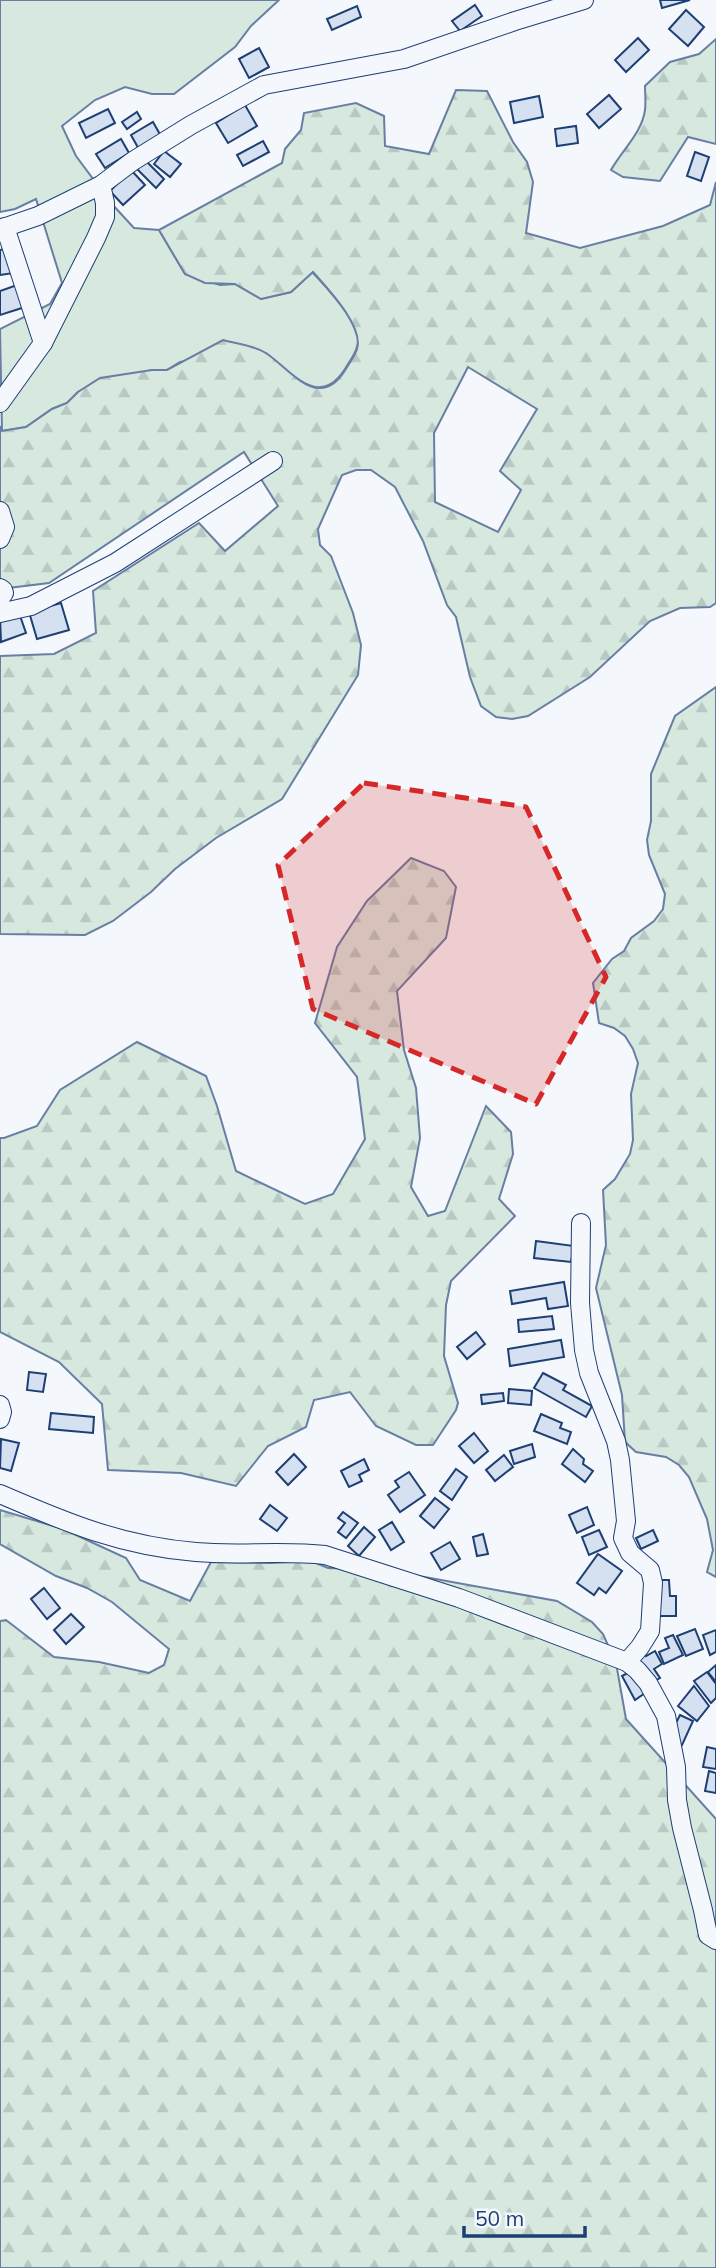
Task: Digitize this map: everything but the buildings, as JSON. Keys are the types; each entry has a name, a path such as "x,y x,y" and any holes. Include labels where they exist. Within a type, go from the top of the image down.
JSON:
{"street":[{"path":"43,343 3,228 38,216 101,185 133,161 191,125 264,85 404,59 584,0"},
{"path":"0,402 43,343 105,217 101,185"},
{"path":"0,613 31,606 114,563 273,461"},
{"path":"0,511 5,527 0,539"},
{"path":"0,588 4,590 0,599"},
{"path":"581,1223 580,1303 584,1350 589,1373 616,1441 620,1460 626,1521 623,1538 630,1553 650,1570 653,1583 650,1631 627,1662"},
{"path":"0,1405 0,1419"},
{"path":"0,1494 100,1535 146,1546 253,1555 325,1555 458,1598 627,1662 648,1683 666,1716 676,1767 677,1800 682,1828 708,1935 716,1940"}],"highlighted area":[{"path":"364,783 526,807 606,977 536,1104 313,1009 278,865"}],"green space":[{"path":"0,0 279,0 251,26 235,47 174,94 152,94 125,87 95,100 62,126 76,156 111,203 134,228 159,230 185,274 220,285 235,284 261,299 291,292 312,272 345,311 358,334 356,350 338,378 328,385 308,385 266,353 180,362 167,370 152,370 78,392 67,403 52,409 26,427 2,431 0,329 50,304 62,283 36,199 15,209 0,212"},
{"path":"716,39 716,144 688,137 660,181 623,177 611,170 640,126 645,110 645,86 670,62 699,54"},
{"path":"456,90 487,91 513,142 527,162 533,182 526,233 580,248 663,226 710,205 716,182 716,603 710,607 680,608 650,621 590,677 528,716 512,719 496,717 481,706 470,677 456,617 447,605 423,541 395,487 371,470 356,470 342,475 318,529 320,545 331,556 353,613 361,645 358,675 282,799 216,838 113,921 85,935 0,934 0,656 54,654 96,633 93,591 199,523 225,551 278,506 244,452 49,583 0,589 0,426 2,431 26,427 52,409 67,403 78,392 100,378 167,370 223,340 264,352 311,387 322,388 333,384 353,358 358,340 343,308 313,272 291,292 261,299 235,284 205,283 185,274 159,230 282,163 285,149 301,130 304,113 356,103 384,116 385,146 429,154","holes":["468,367 537,409 500,471 521,490 498,532 435,502 434,433"]},
{"path":"716,687 716,1577 707,1572 713,1550 707,1519 689,1477 679,1465 666,1457 636,1452 625,1442 622,1395 596,1288 606,1245 603,1190 615,1179 630,1154 633,1140 631,1094 638,1063 625,1036 614,1028 599,1023 593,983 612,959 624,951 631,938 654,921 663,909 665,894 649,855 647,840 651,821 651,774 675,716"},
{"path":"411,858 444,871 456,887 446,938 397,991 404,1050 416,1088 420,1138 411,1187 428,1216 445,1211 486,1106 511,1132 513,1154 499,1199 515,1216 451,1281 446,1305 444,1356 458,1403 456,1410 433,1445 416,1445 376,1426 350,1392 314,1400 306,1427 268,1446 236,1486 181,1473 108,1470 102,1404 59,1362 0,1332 0,1138 37,1126 60,1090 137,1042 206,1076 236,1171 305,1204 333,1194 365,1139 357,1077 315,1023 337,947 367,901"},
{"path":"0,1510 63,1529 126,1558 140,1580 190,1601 211,1562 311,1561 328,1568 375,1568 557,1601 592,1622 603,1634 616,1663 626,1719 716,1819 716,2268 0,2268 0,1621 6,1620 54,1657 99,1662 149,1673 164,1665 169,1649 112,1602 87,1588 56,1576 0,1544"}]}
